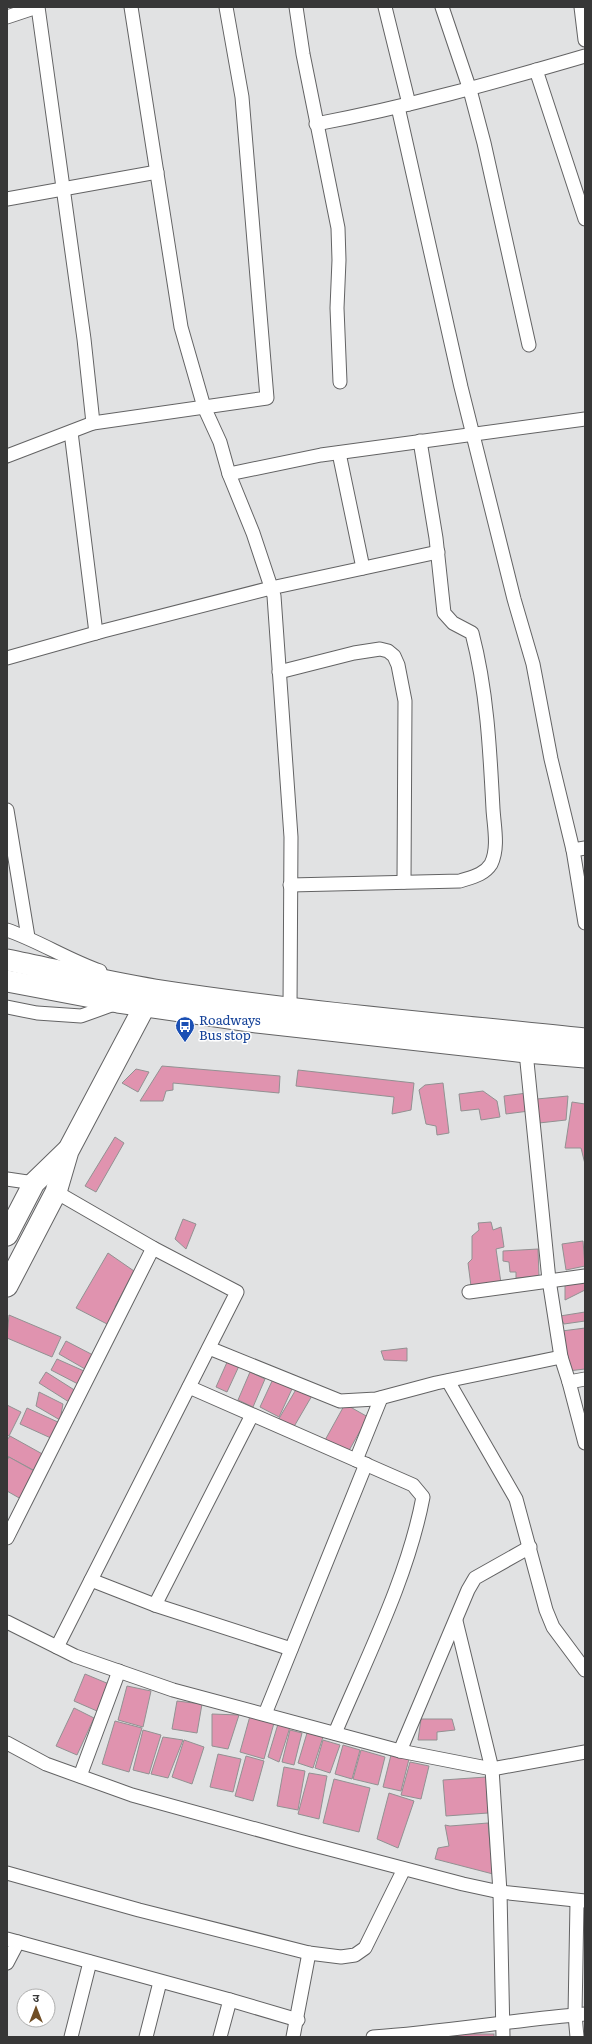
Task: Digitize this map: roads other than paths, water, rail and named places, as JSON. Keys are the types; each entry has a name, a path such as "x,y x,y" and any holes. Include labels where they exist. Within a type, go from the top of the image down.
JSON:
{"main road":[{"path":"7,960 149,998 257,1022 526,1052 585,1056"},
{"path":"7,981 118,1002 149,998 290,1007 472,1029 585,1039"},
{"path":"7,1286 56,1192 68,1151 149,998"},
{"path":"7,1234 34,1183 68,1151"}],"street":[{"path":"7,17 38,7 62,189 84,339 94,423"},
{"path":"130,7 181,327 204,407 220,442 229,474 253,533 274,596 291,837 290,1007"},
{"path":"7,456 94,423 267,398 242,97 226,7"},
{"path":"296,7 316,124 338,228 339,260 337,308 340,382"},
{"path":"385,7 461,387 474,433 514,599 533,664 551,759 579,849 585,923"},
{"path":"442,7 470,90 484,143 529,345"},
{"path":"581,7 585,40"},
{"path":"316,124 404,106 470,90 585,56"},
{"path":"536,70 585,219"},
{"path":"7,198 157,172"},
{"path":"229,474 339,453 474,433 585,419"},
{"path":"71,432 96,633"},
{"path":"290,885 460,882 482,874 491,863 495,844 491,764 478,656 472,633 453,623 444,613 438,552 420,441"},
{"path":"339,453 363,568"},
{"path":"7,658 96,633 271,588 438,552"},
{"path":"279,672 354,653 380,649 388,651 394,656 398,665 405,701 404,882"},
{"path":"7,810 28,937"},
{"path":"7,930 28,937 59,952 78,964 149,998"},
{"path":"7,1007 38,1013 81,1016 118,1002"},
{"path":"526,1052 549,1280 561,1357 585,1443"},
{"path":"7,1179 34,1183"},
{"path":"56,1192 153,1248 237,1292 57,1647"},
{"path":"7,1538 153,1248"},
{"path":"470,1292 585,1276"},
{"path":"209,1348 340,1401 381,1398 448,1381 561,1357"},
{"path":"569,1382 585,1380"},
{"path":"448,1381 516,1499 546,1610 553,1627 585,1670"},
{"path":"189,1387 413,1485 423,1496 418,1522 404,1568 335,1733"},
{"path":"265,1714 361,1462 381,1398"},
{"path":"155,1605 252,1415"},
{"path":"400,1750 468,1590 476,1578 490,1568 530,1547"},
{"path":"91,1580 155,1605 291,1649"},
{"path":"456,1621 492,1769 500,1892 503,2037"},
{"path":"7,1622 75,1656 173,1690 400,1750 492,1769 585,1752"},
{"path":"80,1776 119,1671"},
{"path":"7,1743 46,1764 132,1795 404,1869 500,1892 581,1901 580,2015 577,2037"},
{"path":"7,1873 139,1910 309,1953 341,1957 355,1955 365,1948 404,1869"},
{"path":"7,1963 12,1941 298,2020"},
{"path":"293,2037 298,2020 309,1953"},
{"path":"71,2037 90,1962"},
{"path":"146,2037 160,1982"},
{"path":"220,2037 230,2000"},
{"path":"373,2037 416,2035 503,2022 580,2015"}],"place":[{"name":"Roadways Bus stop","path":"185,1043"}]}
